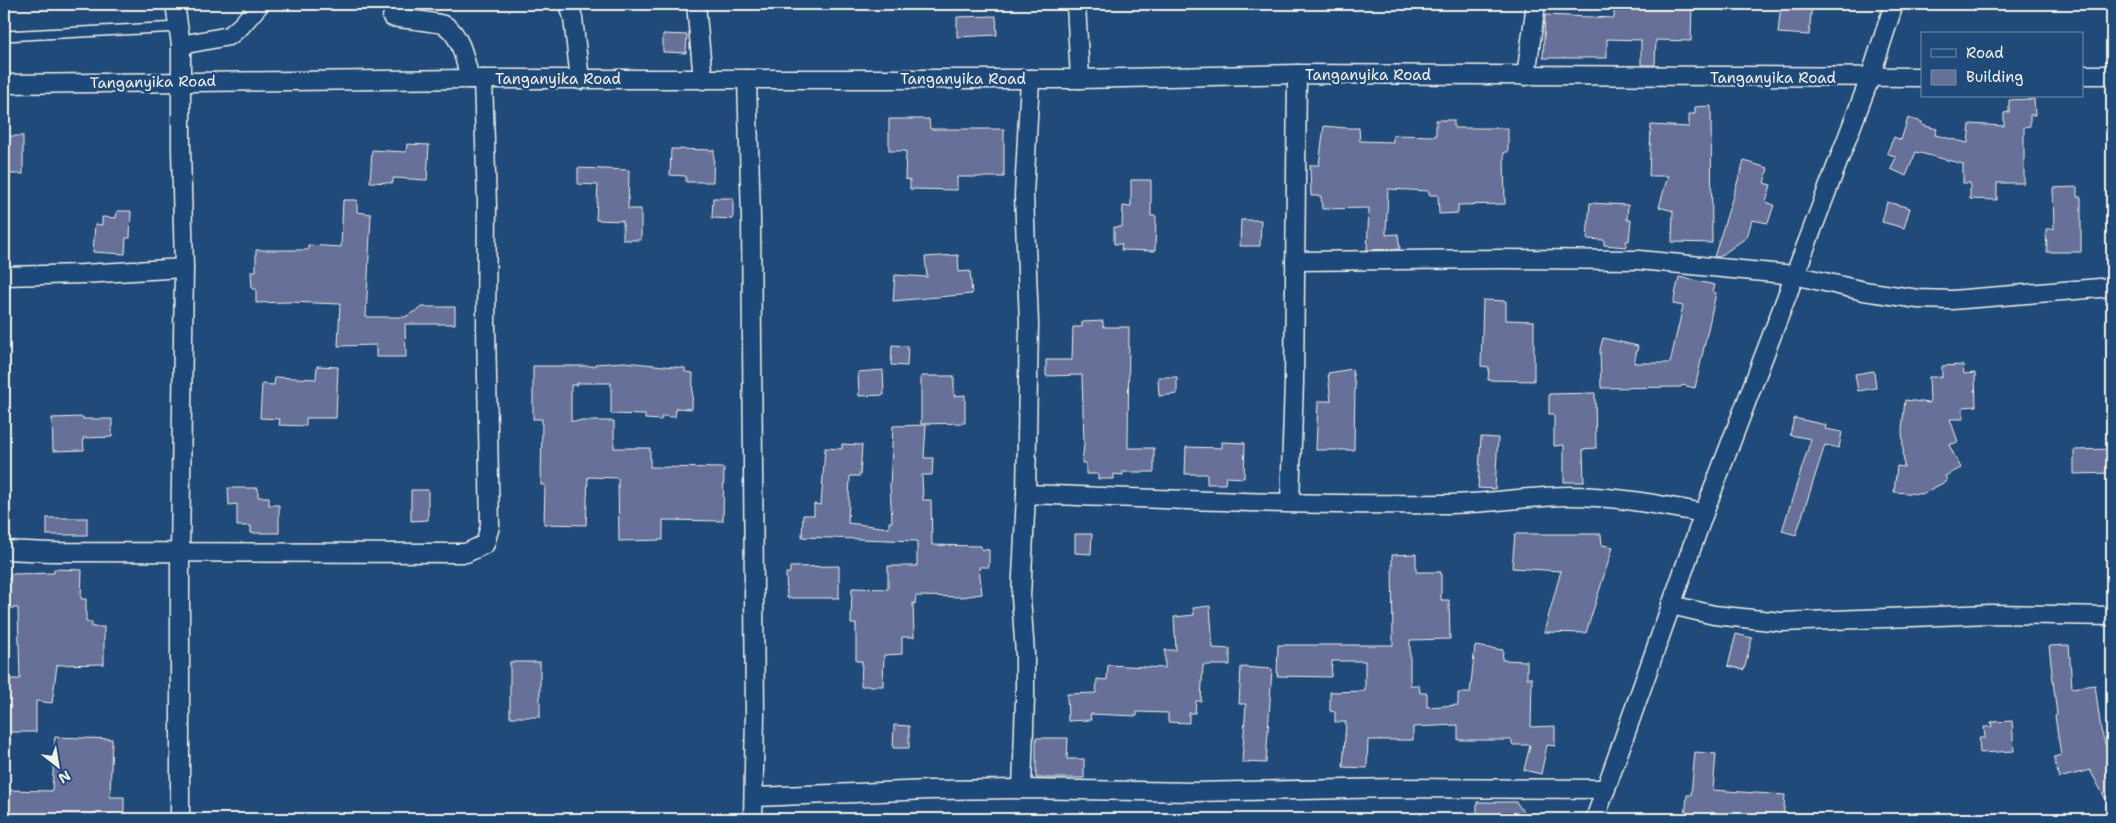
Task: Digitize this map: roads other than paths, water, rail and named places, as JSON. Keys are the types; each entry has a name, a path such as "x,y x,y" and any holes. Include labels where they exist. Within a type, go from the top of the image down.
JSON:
{"street":[{"path":"175,4 181,45 184,268 180,552 180,819"},
{"path":"181,45 229,36 241,26 260,4"},
{"path":"569,4 573,18 580,80"},
{"path":"696,4 703,80"},
{"path":"1076,4 1080,79"},
{"path":"1526,76 1536,4"},
{"path":"1595,819 1704,513 1870,78 1894,4"},
{"path":"4,550 466,553 485,544 490,526 486,328 487,206 476,79 454,35 445,25 392,17"},
{"path":"1290,502 1294,382 1297,74"},
{"name":"Tanganyika Road","path":"4,84 476,79 1030,80 1297,74 1921,77"},
{"path":"2084,75 2112,75"},
{"path":"747,78 752,218 753,819"},
{"path":"1022,789 1025,654 1021,597 1026,494 1029,323 1024,195 1030,80"},
{"path":"1295,261 1639,260 1794,275 1864,291 1918,299 1952,300 2112,287"},
{"path":"4,276 83,274 184,268"},
{"path":"1026,494 1290,502 1447,504 1513,498 1570,496 1641,501 1704,513"},
{"path":"1672,605 1714,614 1781,622 1991,614 2112,616"},
{"path":"754,796 1022,789 1195,792 1396,788 1606,789"}],"lane":[{"path":"4,36 179,27"}]}
